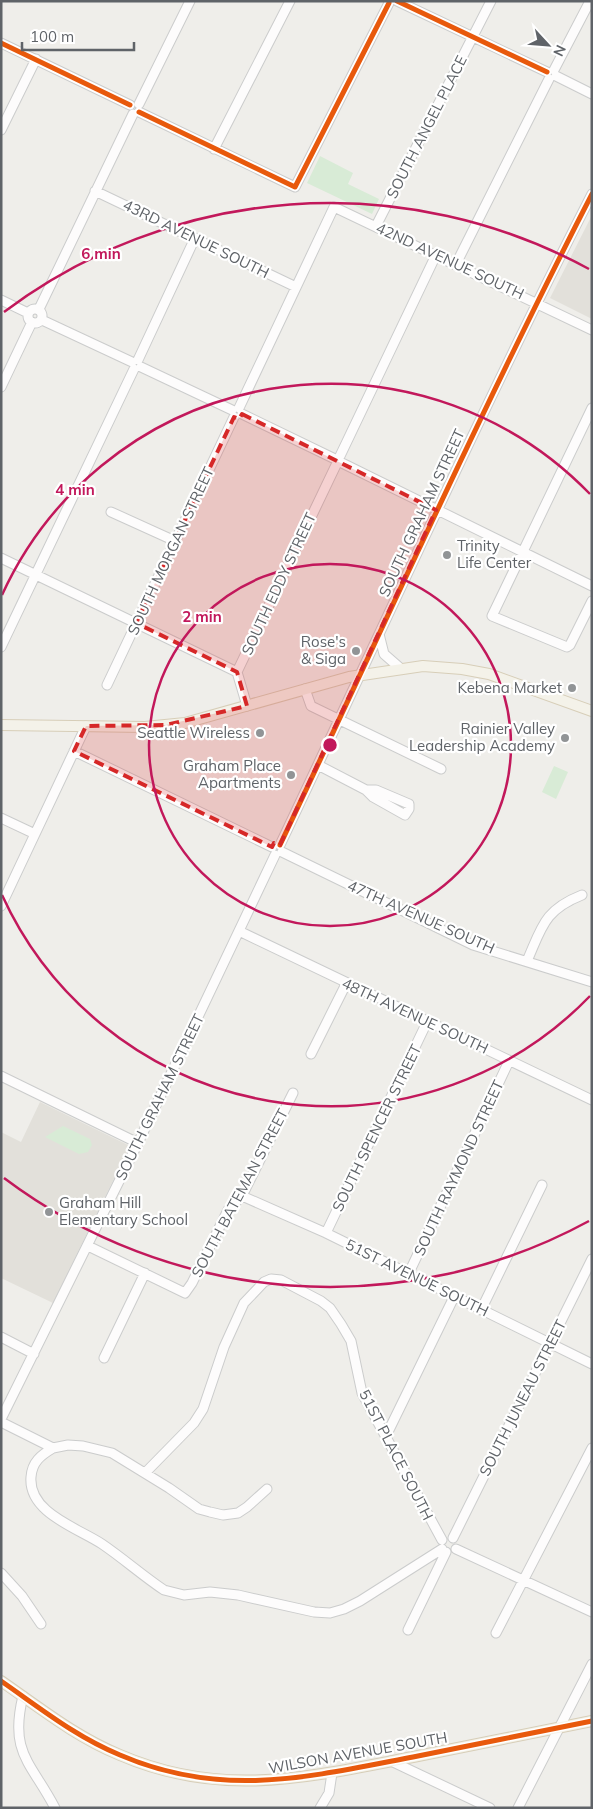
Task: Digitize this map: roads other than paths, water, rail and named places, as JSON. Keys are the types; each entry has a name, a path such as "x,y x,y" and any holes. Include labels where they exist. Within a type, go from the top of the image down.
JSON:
{"main road":[{"path":"1,725 176,724 360,675 400,668 442,667 489,674 592,710"},
{"name":"WILSON AVENUE SOUTH","path":"1,1681 88,1740 119,1755 156,1768 199,1778 247,1782 332,1773 592,1721"}],"street":[{"path":"39,309 135,109 190,1"},
{"path":"214,149 290,1"},
{"name":"SOUTH ANGEL PLACE","path":"376,226 491,1"},
{"path":"456,264 551,74 590,1"},
{"path":"1,43 295,188 392,2 472,37 592,94"},
{"path":"1,130 36,59"},
{"name":"43RD AVENUE SOUTH","path":"95,191 296,287"},
{"name":"SOUTH GRAHAM STREET","path":"1,1419 138,1143 536,302 592,194"},
{"name":"42ND AVENUE SOUTH","path":"334,207 592,330"},
{"name":"SOUTH MORGAN STREET","path":"107,685 334,207"},
{"path":"1,647 195,238"},
{"name":"SOUTH EDDY STREET","path":"247,706 237,672 436,255"},
{"path":"1,300 28,313"},
{"path":"28,313 33,309 39,309"},
{"path":"1,387 37,321 43,314 39,309"},
{"path":"28,313 28,318 237,412 592,586"},
{"path":"592,408 492,616 564,647 570,645 592,600"},
{"path":"111,512 175,541"},
{"path":"1,558 237,672"},
{"path":"379,634 384,654 400,668"},
{"path":"305,689 311,706 441,769"},
{"path":"1,906 86,726"},
{"name":"47TH AVENUE SOUTH","path":"74,751 473,945 592,982"},
{"path":"318,765 366,790"},
{"path":"1,818 34,834"},
{"path":"527,961 549,915 563,902 582,895"},
{"name":"48TH AVENUE SOUTH","path":"239,931 346,984 592,1100"},
{"path":"311,1054 346,984"},
{"name":"SOUTH SPENCER STREET","path":"326,1233 427,1022"},
{"name":"SOUTH RAYMOND STREET","path":"408,1275 510,1061"},
{"path":"1,1076 138,1143"},
{"name":"SOUTH BATEMAN STREET","path":"145,1273 185,1293 192,1283 228,1210 242,1196 293,1093"},
{"path":"481,1310 542,1185"},
{"name":"51ST AVENUE SOUTH","path":"242,1196 326,1233 592,1364"},
{"path":"88,1246 145,1273 104,1358"},
{"name":"SOUTH JUNEAU STREET","path":"453,1538 592,1259"},
{"name":"51ST PLACE SOUTH","path":"145,1473 183,1435 203,1409 224,1347 244,1303 257,1288 271,1279 281,1280 310,1294 330,1308 351,1341 362,1392 443,1547"},
{"path":"386,1436 454,1297"},
{"path":"1,1337 34,1354"},
{"path":"1,1422 53,1448"},
{"path":"267,1489 247,1507 238,1512 223,1515 199,1509 112,1453 99,1448 68,1445 53,1448 42,1454 32,1470 30,1482 40,1504 49,1513 103,1545 146,1578 174,1594 184,1595 210,1592 238,1595 305,1611 330,1613 360,1601 443,1547"},
{"path":"496,1633 592,1448"},
{"path":"408,1630 446,1537 453,1538 456,1542 456,1549"},
{"path":"443,1547 450,1552 456,1549"},
{"path":"456,1549 592,1612"},
{"path":"1,1573 22,1596 41,1624"},
{"path":"518,1808 592,1664"},
{"path":"23,1696 18,1716 19,1742 24,1758 55,1808"},
{"path":"391,1761 490,1808"},
{"path":"320,1808 329,1792 332,1773"}],"place":[{"name":"Trinity Life Center","path":"447,555"},
{"name":"Rose's & Siga","path":"356,651"},
{"name":"Kebena Market","path":"572,688"},
{"name":"Seattle Wireless","path":"260,733"},
{"name":"Rainier Valley Leadership Academy","path":"565,738"},
{"name":"Graham Place Apartments","path":"291,775"},
{"name":"Graham Hill Elementary School","path":"49,1212"}]}
